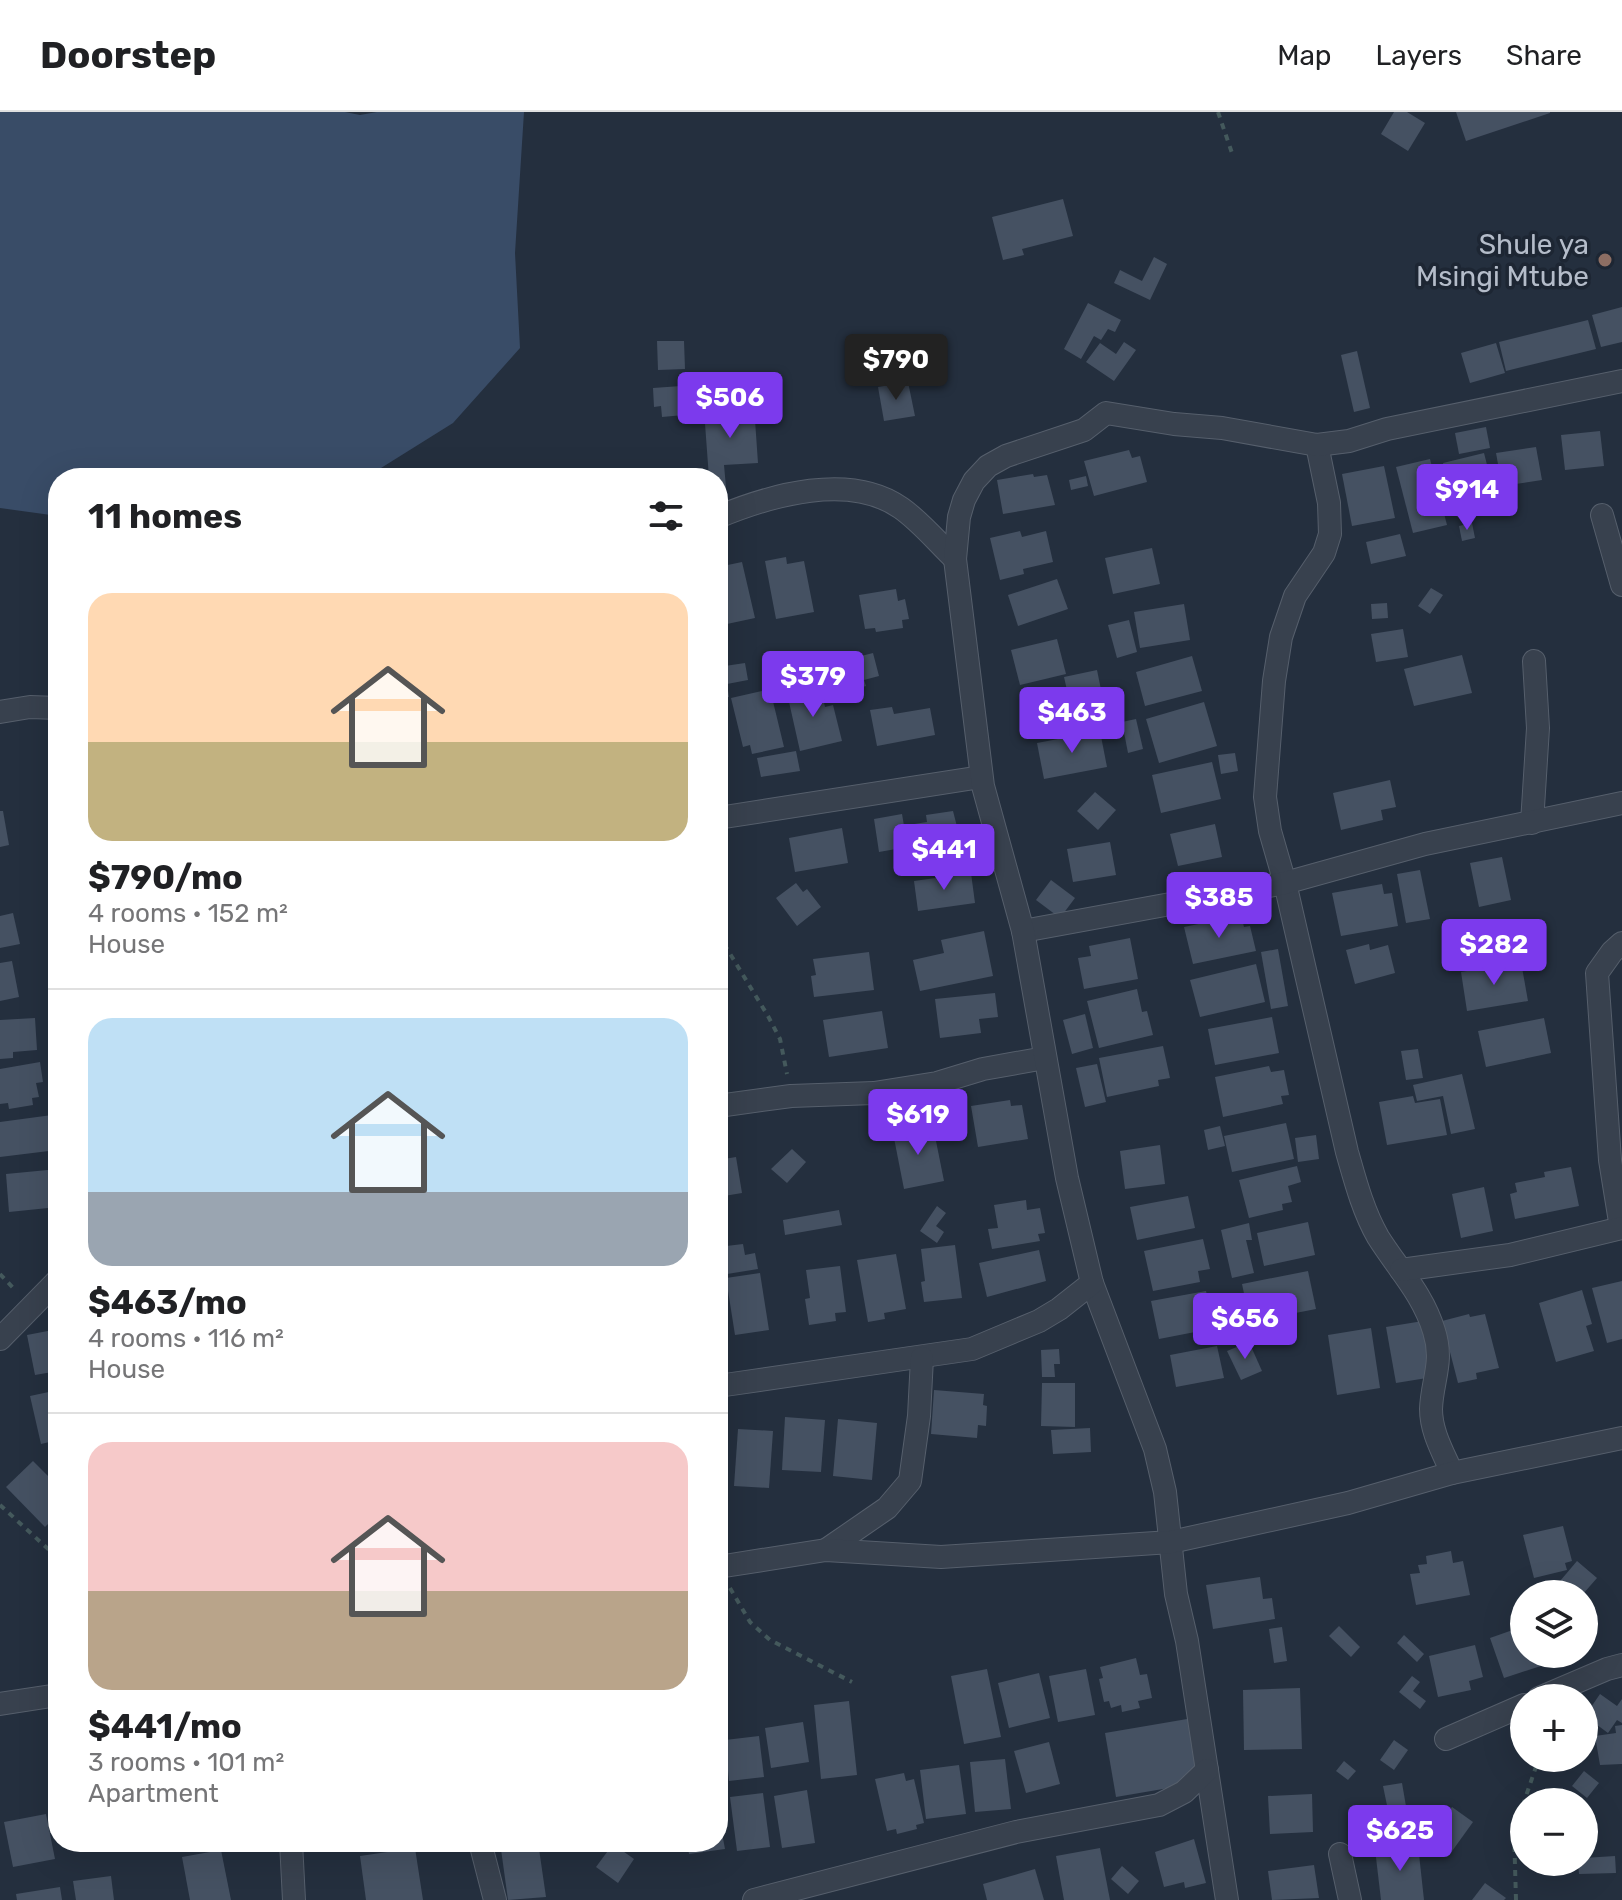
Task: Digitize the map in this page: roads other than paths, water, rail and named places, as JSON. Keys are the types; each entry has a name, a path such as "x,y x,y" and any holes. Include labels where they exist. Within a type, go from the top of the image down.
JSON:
{"street":[{"path":"1227,1900 1187,1641 1176,1594 1165,1492 1155,1449 1092,1283 1067,1178 1023,931 981,777 955,559 959,517 974,481 988,466 1006,456 1084,430 1106,413 1222,428 1317,445 1349,441 1387,429 1622,381"},
{"path":"1317,445 1329,503 1330,534 1324,553 1295,596 1281,637 1265,797 1270,831 1359,1195 1377,1236 1421,1297 1439,1349 1439,1369 1431,1409 1434,1434 1452,1473"},
{"path":"728,513 804,492 836,489 874,494 901,508 955,559"},
{"path":"1602,515 1622,585"},
{"path":"1532,823 1538,728 1534,661"},
{"path":"0,712 48,708"},
{"path":"728,816 981,777"},
{"path":"1023,931 1285,883 1425,844 1622,803"},
{"path":"1401,1270 1510,1255 1622,1228 1610,1160 1597,973 1622,943"},
{"path":"728,1105 791,1096 874,1093 937,1083 983,1069 1045,1058"},
{"path":"728,1385 972,1349 1039,1321 1092,1283"},
{"path":"0,1339 48,1290"},
{"path":"826,1550 887,1508 910,1481 922,1358"},
{"path":"728,1573 826,1550 941,1557 1171,1542 1348,1503 1452,1473 1622,1438"},
{"path":"1572,1684 1622,1665"},
{"path":"0,1704 48,1697"},
{"path":"1446,1739 1510,1711"},
{"path":"754,1900 1016,1832 1159,1805 1184,1792 1207,1770"},
{"path":"292,1852 294,1900"},
{"path":"483,1852 495,1900"},
{"path":"1340,1854 1350,1900"}],"water":[{"path":"0,112 345,112 360,115 377,112 524,112 515,253 520,348 453,423 381,468 48,468 48,515 0,508"}],"place":[{"name":"Shule ya Msingi Mtube","path":"1605,260"}]}
